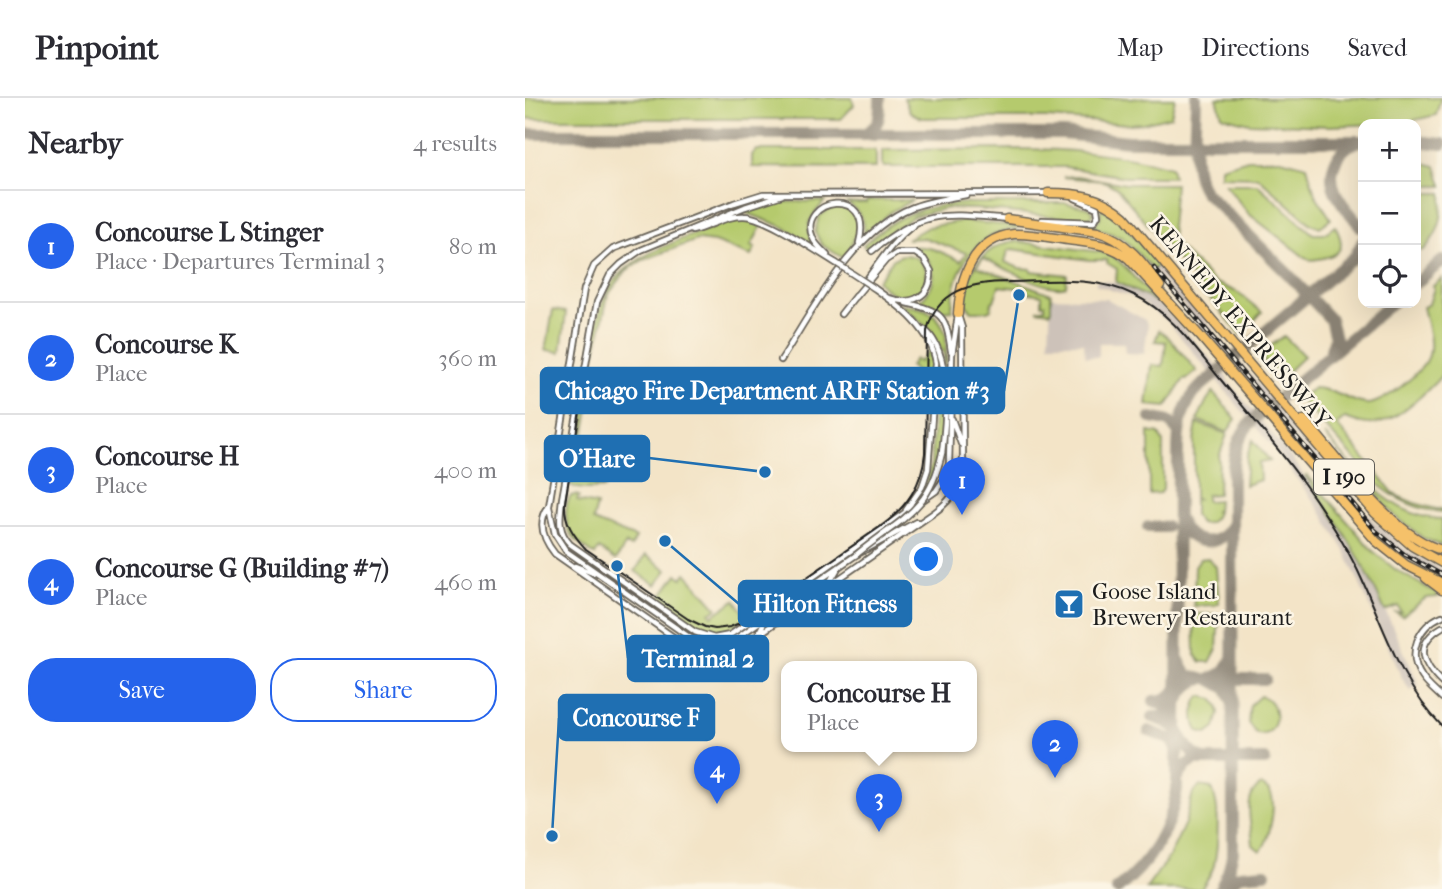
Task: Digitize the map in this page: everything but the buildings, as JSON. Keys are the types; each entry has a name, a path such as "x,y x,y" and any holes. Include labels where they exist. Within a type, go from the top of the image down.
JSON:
{"highway":[{"name":"KENNEDY EXPRESSWAY","path":"1048,193 1072,193 1096,198 1116,209 1129,221 1384,523 1412,546 1442,563"},
{"path":"1007,219 1098,232 1117,239 1132,251 1185,319"},
{"path":"958,314 962,282 975,255 1000,237 1022,234 1097,245 1118,251 1129,259 1185,319"},
{"name":"KENNEDY EXPRESSWAY","path":"1185,319 1357,521 1395,557 1421,574 1442,583"},
{"path":"1260,375 1383,510 1424,543 1442,550"},
{"path":"1421,574 1442,590"}],"street":[{"path":"789,193 745,207 641,250 615,269 600,294 562,499 559,523 561,532 570,544 695,632 713,638 730,635 932,495 944,479 949,464 952,355 958,314"},
{"path":"872,251 901,229 931,218 959,214 1088,223 1094,222 1098,217 1097,208 1069,196 1048,193 789,193 751,197 613,249 597,261 590,271 584,289 549,506 542,519 544,538 555,554 679,642 700,653 713,656 735,651 950,500 959,486 962,472 962,328 958,314"},
{"path":"781,360 859,244 897,215 913,207 981,193"},
{"path":"830,259 814,241 811,233 813,218 824,206 840,203 856,212 862,227 859,244"},
{"path":"688,232 734,217 749,216 770,225 836,262 881,293 926,307 939,314 946,324 952,355"},
{"path":"855,297 901,235 912,226 931,218"},
{"path":"841,314 889,257 903,251 915,253 929,266 929,286 916,300 900,301"},
{"path":"549,506 559,543 598,575 692,639 721,645 738,637 909,516 920,505 936,477 942,453 944,363 937,345 923,329 881,293"},
{"path":"905,512 922,487 928,469 936,363 923,329"},
{"path":"950,415 963,448"},
{"path":"856,555 935,512"},
{"path":"568,564 598,575"},
{"path":"826,588 839,567"},
{"path":"1442,616 1424,628 1416,644 1416,663 1421,676 1442,698"},
{"path":"757,637 768,617"},
{"path":"665,621 679,642"},
{"path":"1442,627 1429,639 1424,657 1427,667 1442,683"}],"shaded area":[{"path":"1158,264 1374,521 1406,549 1442,569 1442,577 1405,557 1369,525 1153,270"},
{"path":"1096,280 1119,283 1161,305 1225,374 1347,534 1366,568 1419,685 1410,690 1403,680 1344,549 1318,507 1276,451 1167,321 1135,298 1096,285"},
{"path":"1051,297 1107,299 1145,320 1148,326 1144,354 1125,353 1124,343 1099,343 1099,357 1085,357 1084,343 1049,343"}],"green space":[{"path":"525,98 852,98 854,105 841,119 535,119 525,118"},
{"path":"904,98 1175,98 1171,116 1129,124 1047,118 921,118 910,112"},
{"path":"1217,98 1441,98 1436,115 1420,119 1358,119 1358,125 1249,123 1222,116"},
{"path":"756,150 874,150 876,168 752,167 752,155"},
{"path":"882,150 1072,151 1132,158 1171,167 1173,177 1126,177 1065,167 884,167 882,163"},
{"path":"1248,159 1281,159 1307,166 1315,194 1331,219 1320,227 1311,224 1258,177 1220,176 1221,167"},
{"path":"1421,162 1436,166 1442,186 1421,186"},
{"path":"1077,176 1126,184 1175,184 1171,227 1173,242 1214,282 1237,292 1262,312 1241,335 1117,188 1104,181 1063,177"},
{"path":"1225,184 1257,184 1313,234 1324,234 1335,226 1341,243 1339,251 1315,260 1307,259 1249,214"},
{"path":"1421,193 1442,193 1441,218 1434,236 1421,250"},
{"path":"867,200 913,200 892,211 864,235 860,216 847,203 866,203"},
{"path":"825,201 813,215 809,225 813,244 781,226 744,212 783,202"},
{"path":"966,203 1066,203 1090,208 1094,214 1088,220 947,208 914,216 866,248 863,245 887,226 910,214 936,206"},
{"path":"833,207 853,211 857,217 856,233 843,258 822,245 815,232 819,216"},
{"path":"1101,207 1121,221 1158,264 1153,270 1123,238 1094,227 1100,218"},
{"path":"735,219 747,219 762,225 751,246 755,248 751,256 714,242 697,240 643,260 626,271 608,295 590,379 588,376 591,355 600,312 607,292 617,278 630,266 664,246"},
{"path":"961,221 1017,226 1017,229 989,237 969,256 957,281 952,310 942,311 917,303 931,287 933,271 925,258 907,248 928,248 961,261 966,253 925,238 907,239 928,227"},
{"path":"1014,241 1112,255 1157,302 1116,282 1117,269 1107,263 1107,260 1012,249 1008,251 1005,262 1031,271 1067,275 1066,286 1048,286 1036,282 983,258 976,266 1051,294 1051,312 1037,310 1045,308 1042,295 999,286 991,309 972,311 966,305 966,294 977,263 993,249"},
{"path":"902,255 914,257 922,263 926,271 923,288 917,295 909,298 895,296 877,281 893,259"},
{"path":"1442,278 1442,375 1413,403 1387,420 1370,424 1345,418 1337,425 1395,495 1414,503 1442,509 1442,512 1408,504 1379,485 1299,398 1314,388 1367,404 1383,399 1403,386 1420,369 1429,355 1430,337 1423,307 1429,304 1433,286"},
{"path":"900,304 929,312 943,326 946,334 947,426 944,354 931,331"},
{"path":"553,310 566,312 561,352 546,350"},
{"path":"1159,330 1197,371 1184,379 1166,407 1147,405 1152,365 1163,366 1166,342 1155,341"},
{"path":"1284,336 1304,356 1282,377 1258,355"},
{"path":"935,348 942,380 942,426 934,471 928,488 919,498 931,464 937,363"},
{"path":"931,349 933,369 928,414 923,418 914,406 921,411 922,389 930,379 924,373 921,376 910,366 915,359 919,362"},
{"path":"589,383 593,384 577,479 606,488 582,489 570,484 586,387"},
{"path":"1213,392 1236,419 1227,432 1197,420"},
{"path":"1197,423 1227,434 1219,457 1218,494 1206,495 1206,501 1218,500 1217,511 1214,511 1217,512 1209,523 1200,523 1194,516 1194,500 1197,499 1194,498 1194,441"},
{"path":"1149,432 1159,434 1163,443 1163,489 1160,493 1149,494"},
{"path":"1324,434 1362,476 1390,501 1423,516 1442,519 1442,546 1423,538 1395,516"},
{"path":"1253,440 1270,461 1259,463 1260,480 1245,485 1247,456"},
{"path":"1307,475 1373,551 1396,570 1436,593 1438,597 1426,598 1402,616 1396,612 1401,612 1398,606 1385,611 1359,557 1305,476"},
{"path":"571,496 579,496 577,501 597,505 593,521 636,538 631,547 626,544 616,560 599,549 595,555 578,543 570,533 566,508"},
{"path":"646,555 667,570 656,585 635,571"},
{"path":"1208,558 1216,567 1219,603 1194,606 1195,566 1200,559"},
{"path":"686,573 717,608 710,613 712,616 735,600 744,613 744,619 725,631 711,633 679,615 659,599 677,574 682,578"},
{"path":"1194,614 1219,614 1217,649 1210,662 1201,662 1195,654"},
{"path":"1201,696 1213,699 1218,706 1215,728 1207,734 1199,732 1194,719 1196,703"},
{"path":"1260,696 1272,704 1275,711 1274,725 1265,734 1257,734 1248,723 1250,705"},
{"path":"1261,785 1271,793 1273,810 1269,834 1260,851 1253,845 1249,804 1255,790"},
{"path":"1200,786 1211,788 1216,804 1217,848 1210,874 1201,889 1146,889 1170,855 1185,823 1193,793"}],"taxiway":[{"path":"863,134 876,124 880,98"},
{"path":"1196,98 1195,160 1200,183 1205,192 1330,319 1335,338 1330,353"},
{"path":"525,134 1063,134 1128,141 1358,141"},
{"path":"1357,142 1338,156 1332,177 1339,198 1358,223"},
{"path":"1421,142 1442,144"},
{"path":"1117,889 1139,869 1157,845 1169,819 1177,790 1178,447 1183,414 1200,387 1355,256 1361,245"},
{"path":"1421,279 1442,261"},
{"path":"1220,889 1233,852 1232,479 1237,446 1254,419 1386,308"},
{"path":"1151,418 1170,422 1179,433"},
{"path":"1179,519 1189,535 1205,541 1221,538 1232,523"},
{"path":"1148,527 1166,527"},
{"path":"1179,660 1187,675 1202,679 1186,688 1170,713 1153,717 1173,726 1190,750 1203,759"},
{"path":"1231,661 1224,672 1210,679 1226,688 1232,700"},
{"path":"1226,679 1265,679"},
{"path":"1177,715 1169,707 1154,701 1169,697 1179,683"},
{"path":"1149,731 1172,740 1178,750"},
{"path":"1179,776 1186,766 1195,760 1265,760"},
{"path":"1223,889 1240,875 1265,873"}],"tram line":[{"path":"584,385 565,503 566,516 573,533 586,549 688,619 715,629 730,627 742,622 883,525 912,494 921,475 925,453 927,331 932,317 948,297 969,287 995,282 1073,281 1119,289 1147,302 1171,321 1312,494 1357,569 1403,672 1414,691 1442,726"}],"railway":[{"path":"1154,268 1375,530 1404,554 1442,575"}],"place":[{"name":"Chicago Fire Department ARFF Station #3","path":"1019,295"},
{"name":"O'Hare","path":"765,472"},
{"name":"Concourse L Stinger","path":"962,515"},
{"name":"Hilton Fitness","path":"665,541"},
{"name":"Terminal 2","path":"617,566"},
{"name":"Goose Island Brewery Restaurant","path":"1069,604"},
{"name":"Concourse K","path":"1055,778"},
{"name":"Concourse G (Building #7)","path":"717,804"},
{"name":"Concourse H","path":"879,832"},
{"name":"Concourse F","path":"552,836"}]}
